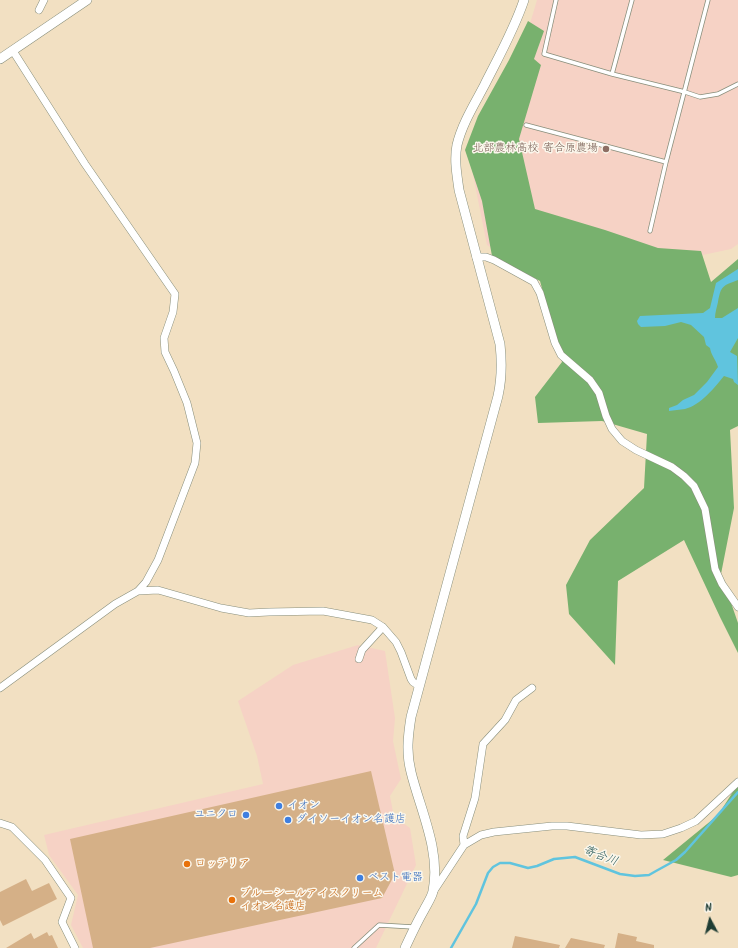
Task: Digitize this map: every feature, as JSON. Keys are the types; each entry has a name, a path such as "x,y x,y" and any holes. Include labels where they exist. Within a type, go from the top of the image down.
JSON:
{"street":[{"path":"39,10 44,0"},
{"path":"0,59 87,0"},
{"path":"433,892 433,849 411,772 408,755 408,736 419,686 498,396 501,380 500,344 476,257 456,174 457,146 462,129 520,14 524,0"},
{"path":"0,688 115,604 138,591 146,582 158,560 195,464 197,443 192,418 165,352 164,338 173,312 175,294 85,164 13,51"},
{"path":"476,257 486,257 494,260 534,282 540,293 555,343 561,355 590,380 599,393 606,416 612,429 622,441 636,450 672,467 694,486 705,509 715,569 722,584 738,607"},
{"path":"138,591 158,590 221,608 249,614 323,611 372,620 383,627 392,637 401,652 411,679 419,686"},
{"path":"359,659 362,650 383,627"},
{"path":"464,845 463,836 475,798 483,744 505,720 516,700 532,688"},
{"path":"405,948 433,892 464,845 481,835 494,832 552,826 567,826 641,835 663,834 681,828 696,820 738,782"},
{"path":"0,823 12,827 45,860 71,898 62,922 75,948"}],"lane":[{"path":"556,0 544,54 612,74 700,97 718,94 738,84"},
{"path":"612,74 632,0"},
{"path":"650,231 666,162 708,0"},
{"path":"526,125 666,162"},
{"path":"354,948 379,925 415,927"}],"shaded area":[{"name":"北部農林高校 寄合原農場","path":"537,0 738,0 738,244 731,249 618,273 527,273 487,245 471,165 523,47"},
{"name":"イオン","path":"358,645 385,651 395,718 393,741 401,779 390,796 394,817 410,828 416,865 376,948 83,948 71,925 78,895 49,855 44,835 263,784 257,756 238,701 293,665"}],"green space":[{"path":"528,21 544,31 534,59 541,65 519,139 535,209 658,248 701,251 711,282 738,259 738,426 730,430 734,508 721,574 738,623 738,653 684,540 618,581 615,665 569,614 566,585 590,540 644,488 647,434 602,421 538,423 535,397 562,362 540,281 492,256 482,201 465,150 478,116 509,60"},
{"path":"738,784 738,875 731,877 663,860 718,815"}],"water":[{"path":"738,269 738,280 726,285 722,289 719,296 715,318 722,318 738,308 738,338 730,352 737,356 738,385 733,379 724,376 707,396 696,404 685,409 669,411 669,408 694,395 707,382 718,367 717,364 710,348 706,345 704,337 691,325 681,322 665,326 641,327 637,321 640,316 703,313 710,308 716,283"}],"building":[{"path":"371,771 395,874 382,898 150,948 93,948 70,839"},
{"path":"26,879 32,891 49,883 57,899 3,926 0,920 0,892"},
{"path":"47,932 49,936 52,935 58,948 6,948 31,933 34,939"},
{"path":"618,933 637,937 636,941 654,945 654,948 615,948"},
{"path":"515,936 560,945 559,948 512,948"},
{"path":"571,938 605,945 604,948 565,948"}],"waterway":[{"name":"寄合川","path":"451,948 476,904 488,873 493,867 500,863 510,863 528,868 554,859 575,857 620,874 635,876 649,875 676,860 685,852 738,792"}],"place":[{"name":"北部農林高校 寄合原農場","path":"606,149"},
{"name":"イオン","path":"279,806"},
{"name":"ユニクロ","path":"246,815"},
{"name":"ダイソーイオン名護店","path":"288,820"},
{"name":"ロッテリア","path":"187,864"},
{"name":"ベスト電器","path":"360,878"},
{"name":"ブルーシールアイスクリーム イオン名護店","path":"232,900"}]}
